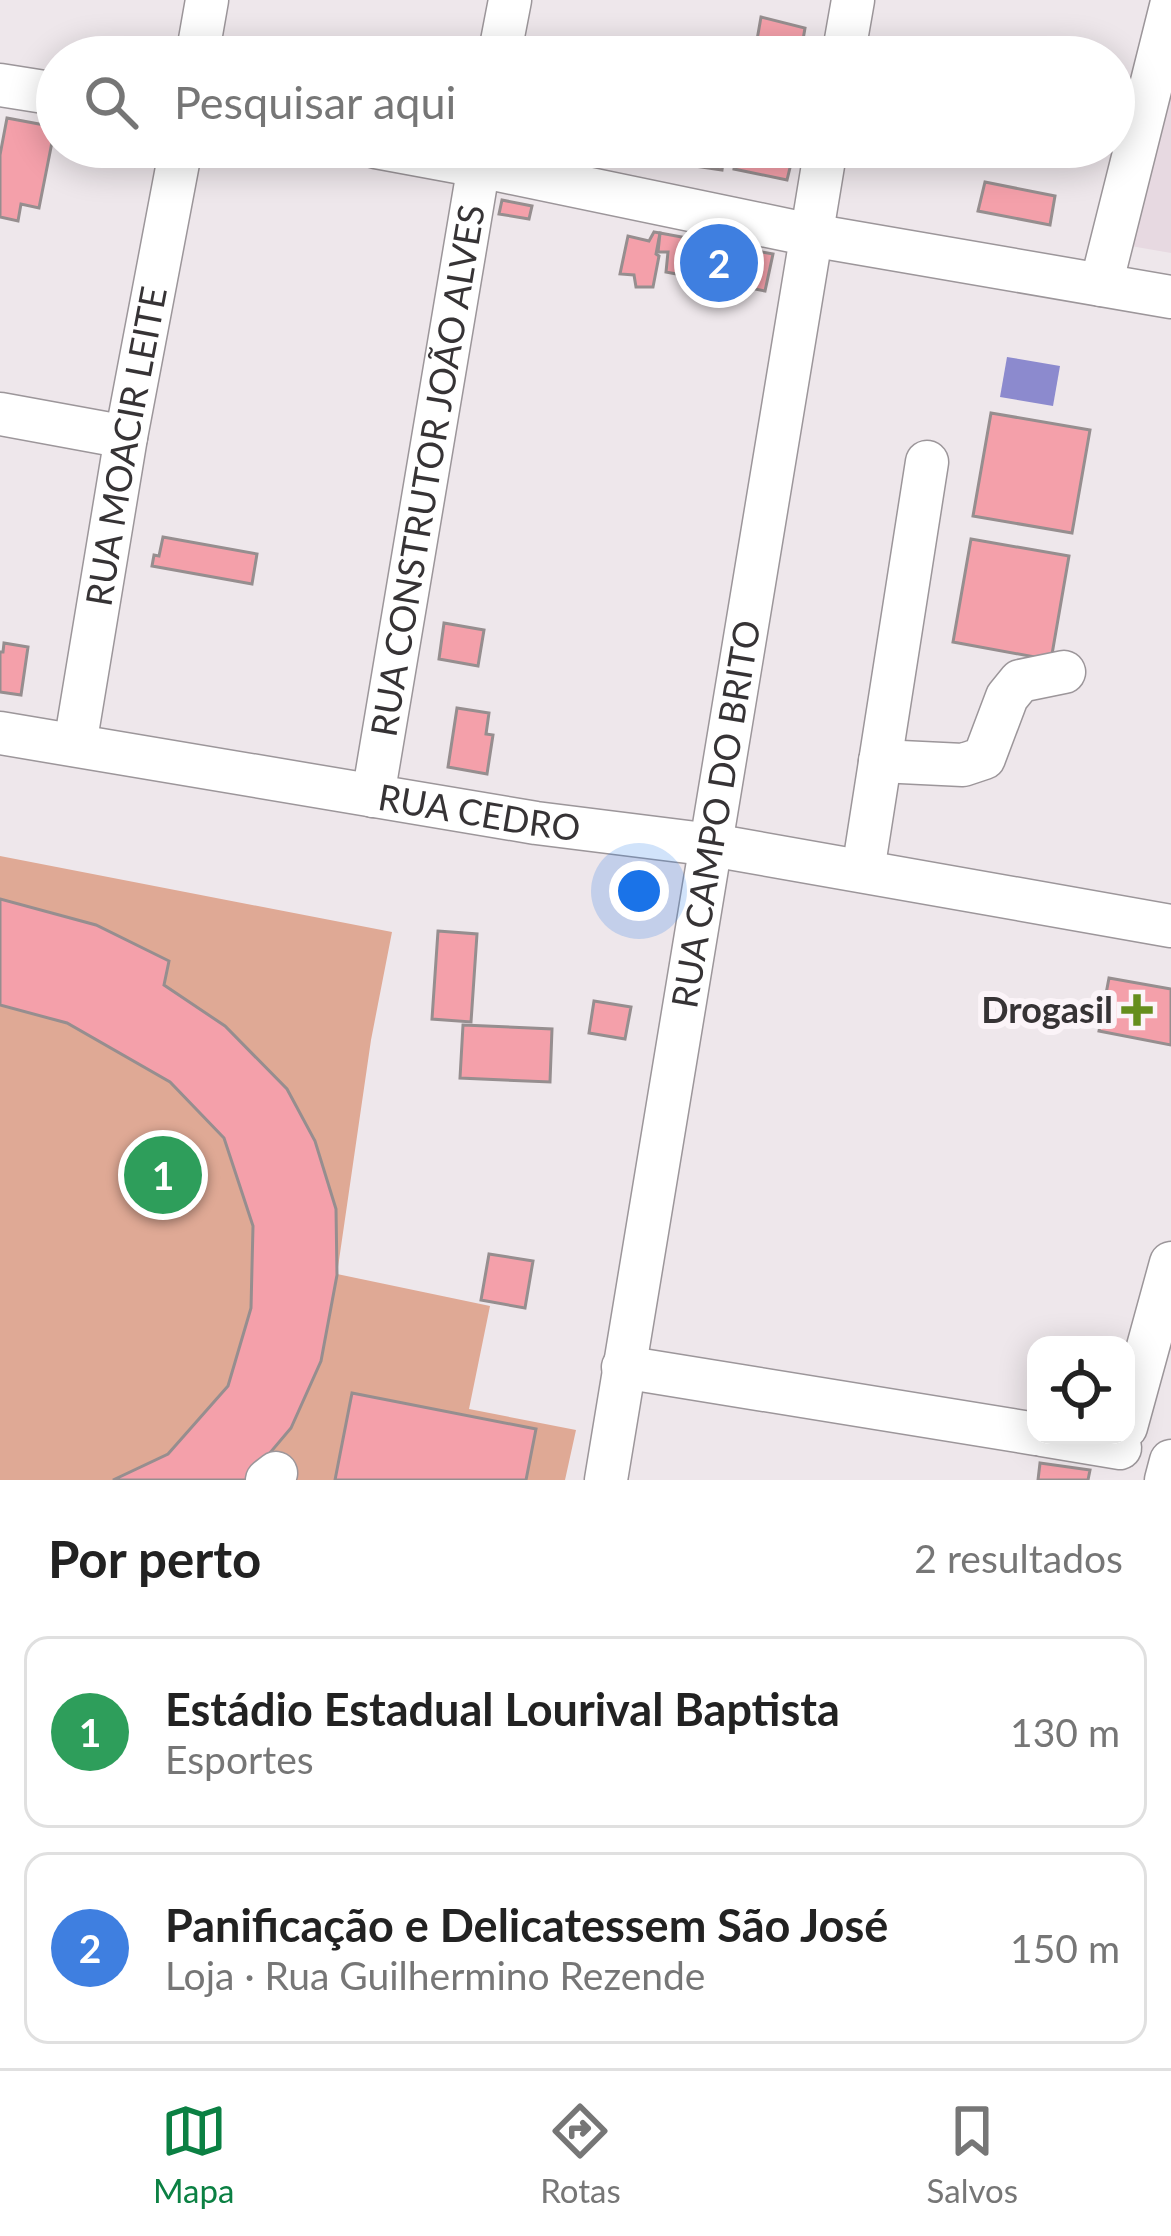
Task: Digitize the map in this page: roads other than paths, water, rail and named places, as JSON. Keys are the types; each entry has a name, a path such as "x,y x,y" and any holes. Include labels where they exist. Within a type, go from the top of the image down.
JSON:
{"street":[{"path":"201,36 207,0"},
{"path":"503,36 510,0"},
{"path":"847,36 853,0"},
{"path":"1135,149 1171,6"},
{"path":"0,85 36,91"},
{"name":"RUA MOACIR LEITE","path":"75,745 177,168"},
{"name":"RUA CONSTRUTOR JOÃO ALVES","path":"373,796 479,168"},
{"path":"531,168 811,235 1171,297"},
{"name":"RUA CAMPO DO BRITO","path":"606,1480 822,168"},
{"path":"1101,285 1130,168"},
{"path":"0,414 126,437"},
{"path":"863,871 927,462"},
{"path":"880,761 963,765 984,758 1007,697 1020,681 1064,672"},
{"name":"RUA CEDRO","path":"0,733 536,824 712,845 1171,926"},
{"path":"1121,1447 1171,1262"},
{"path":"623,1367 1027,1432"},
{"path":"1166,1480 1171,1461"}],"place":[{"name":"Panificação e Delicatessem São José","path":"719,263"},
{"name":"Drogasil","path":"1137,1010"},
{"name":"Estádio Estadual Lourival Baptista","path":"163,1175"}]}
